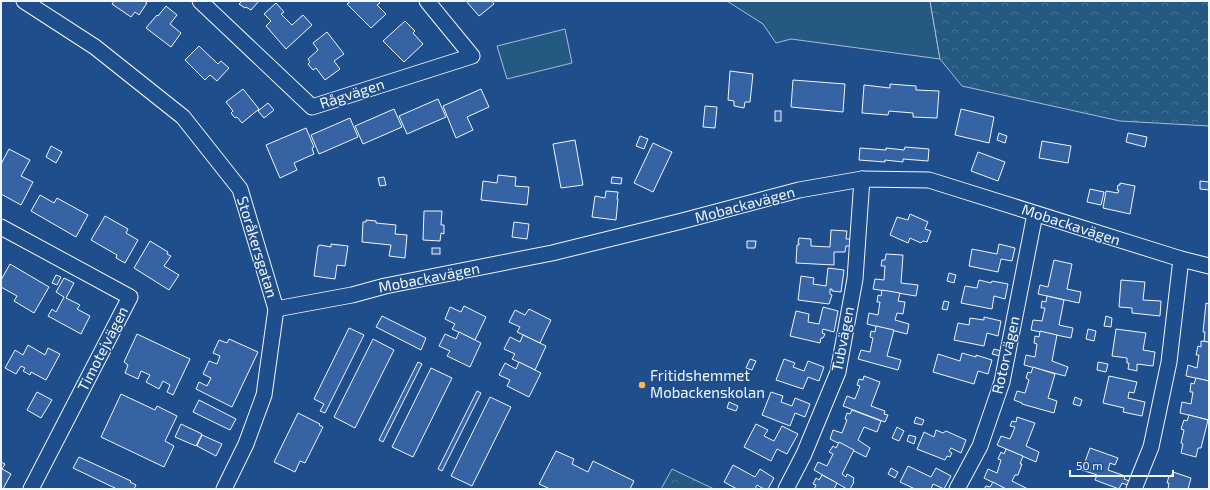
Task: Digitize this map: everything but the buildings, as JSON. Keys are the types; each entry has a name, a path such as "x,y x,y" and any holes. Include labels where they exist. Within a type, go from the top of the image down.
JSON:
{"street":[{"name":"Storåkersgatan","path":"24,1 95,47 183,117 240,189 276,309 264,395 246,444 224,489"},
{"name":"Rågvägen","path":"200,1 312,107 472,56 427,1"},
{"name":"Mobackavägen","path":"276,309 352,295 385,286 552,252 682,222 798,190 862,179 929,180 991,198 1035,214 1181,259 1209,266"},
{"name":"Tubvägen","path":"786,489 804,454 838,372 855,279 862,179"},
{"name":"Rotorvägen","path":"957,489 980,446 1002,382 1035,214"},
{"name":"Timotejvägen","path":"1,227 130,297 30,489"},
{"path":"1134,489 1151,447 1169,362 1181,259"}],"green space":[{"path":"727,1 930,1 940,59 791,39 776,43 763,24"},
{"path":"930,1 1209,1 1209,126 1120,121 962,86 940,59"},
{"path":"565,29 572,63 507,79 497,46"},
{"path":"672,469 714,489 661,489"}],"place":[{"name":"Fritidshemmet Mobackenskolan","path":"642,385"}]}
